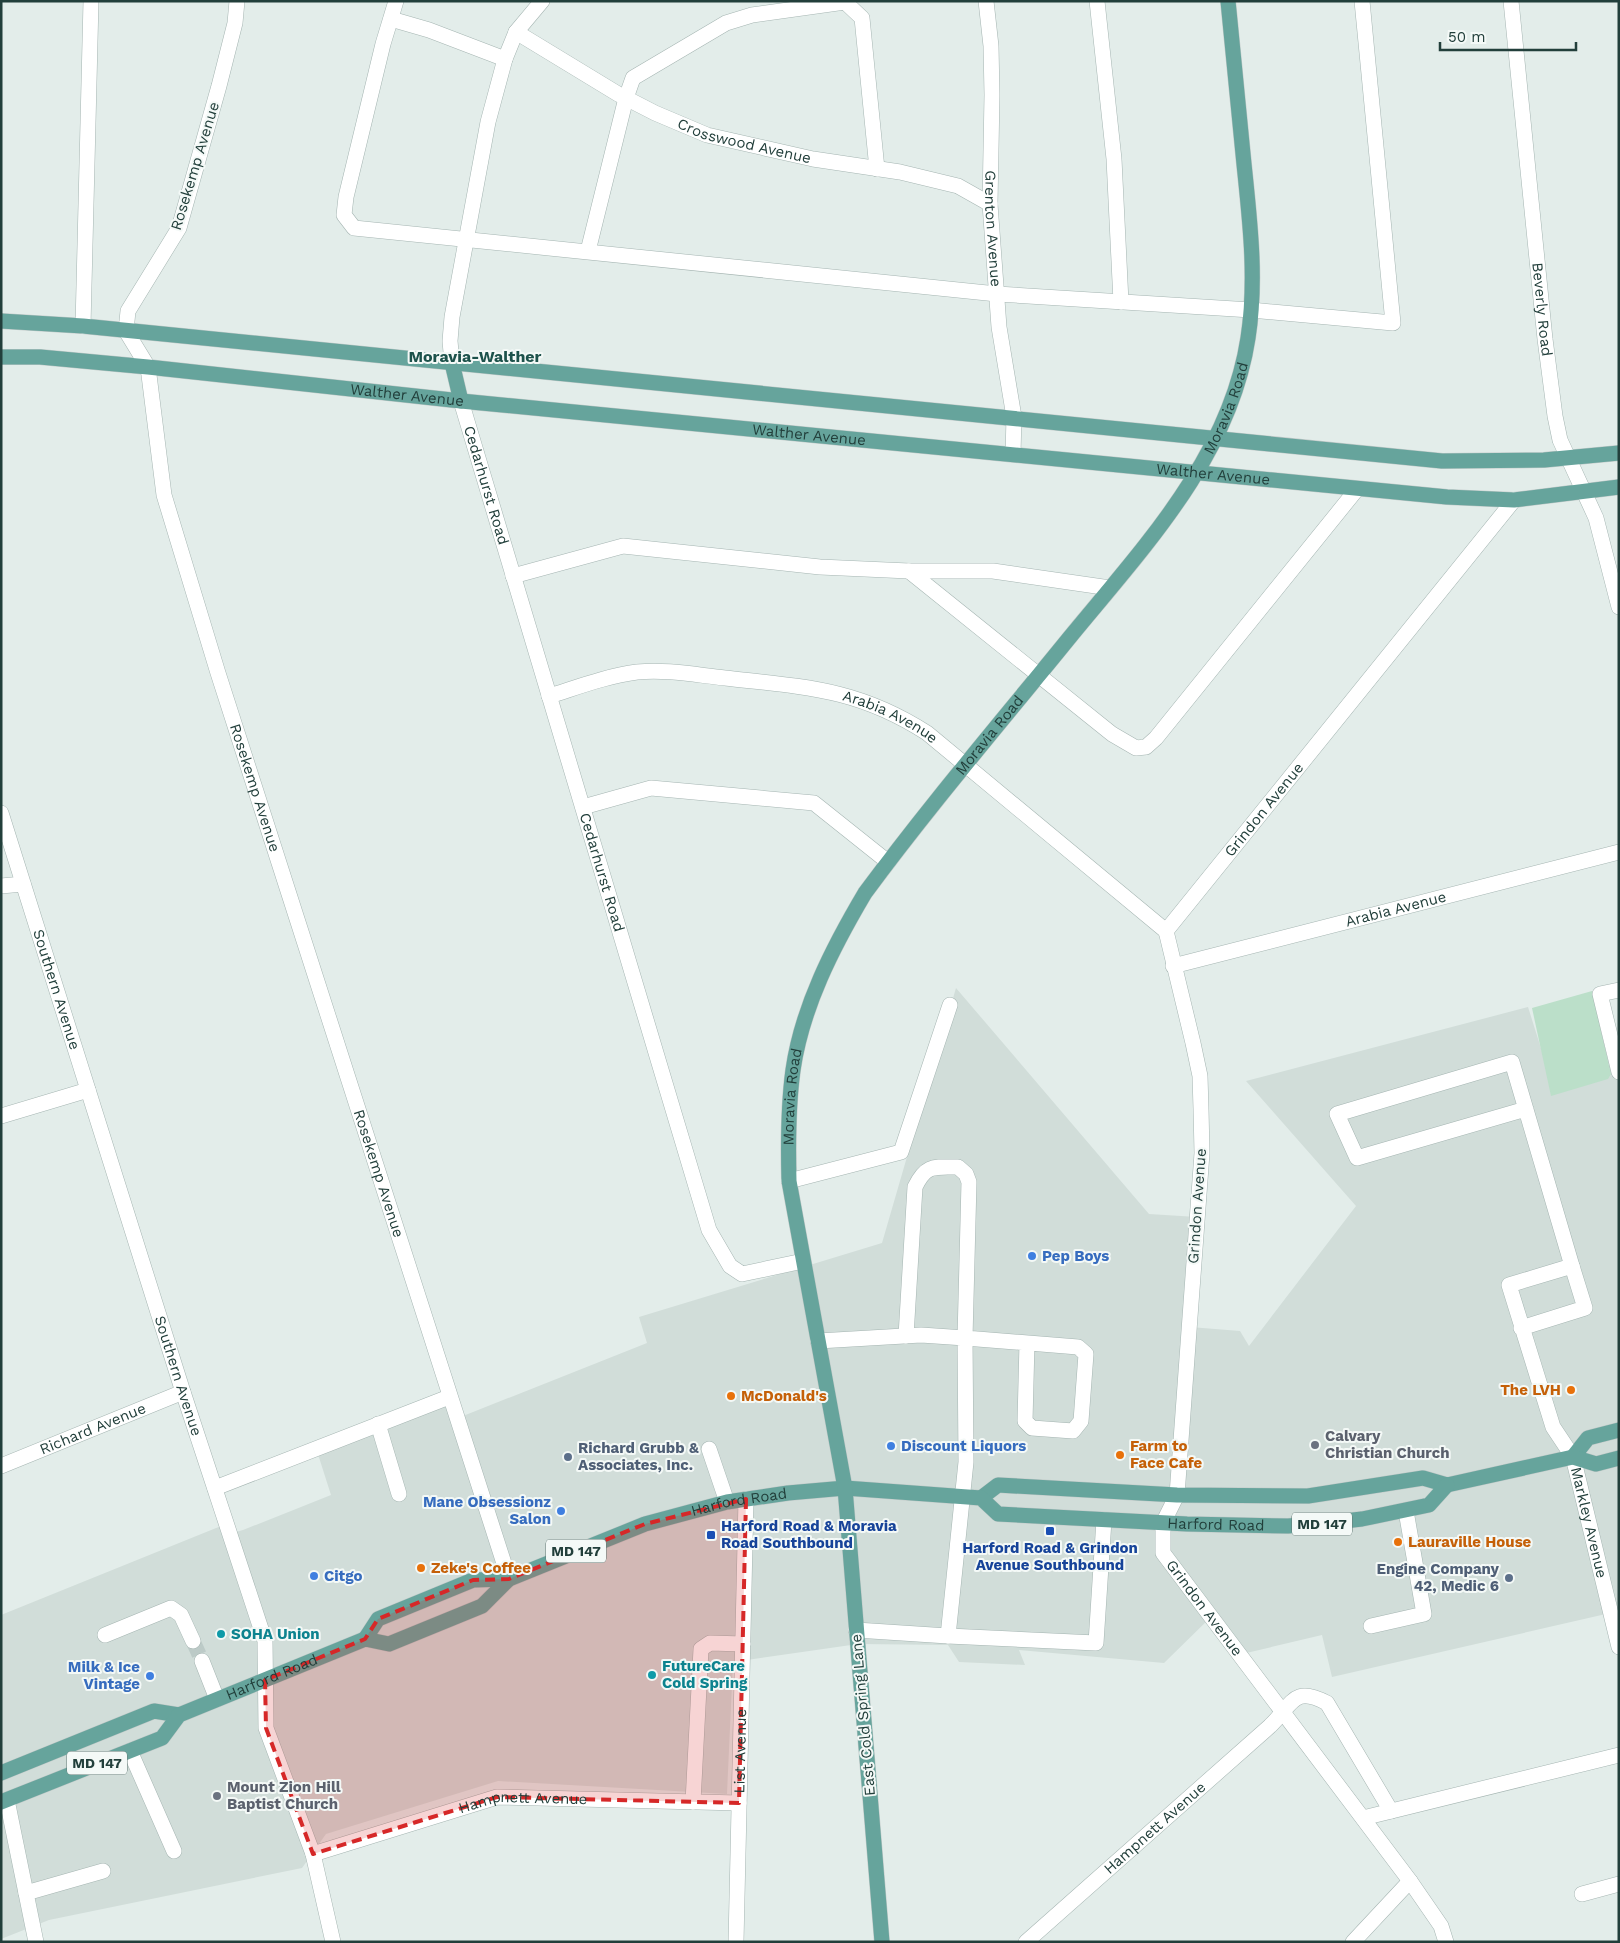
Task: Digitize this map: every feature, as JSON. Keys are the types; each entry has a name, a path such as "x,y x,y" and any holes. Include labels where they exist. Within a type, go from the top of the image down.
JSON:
{"main road":[{"name":"Moravia Road","path":"845,1488 789,1181 790,1104 793,1068 815,992 846,924 865,893 1110,588 1197,474 1215,440 1238,382 1248,339 1251,310 1252,246 1228,1"},
{"path":"1,321 83,326 1014,417 1215,440 1442,461 1568,458 1619,453"},
{"name":"Walther Avenue","path":"1,357 40,357 461,402 1013,454 1357,489 1514,500 1619,488"},
{"path":"452,363 461,402"},
{"path":"1573,1457 1588,1438 1619,1430"},
{"name":"Harford Road","path":"981,1498 998,1485 1177,1495 1308,1496 1423,1478 1447,1485 1573,1457 1596,1464 1619,1458"},
{"name":"Harford Road","path":"365,1639 378,1619 473,1580 509,1579 645,1524 727,1502 746,1499 845,1488 981,1498 998,1514 1164,1523 1288,1526 1362,1519 1406,1511 1429,1505 1447,1485"},
{"name":"East Cold Spring Lane","path":"845,1488 882,1942"},
{"name":"Harford Road","path":"178,1715 365,1639 389,1644 482,1606 509,1579"},
{"name":"MD 147","path":"1,1773 154,1711 178,1715 162,1738 4,1801"}],"street":[{"path":"83,326 91,1"},
{"name":"Rosekemp Avenue","path":"237,1 235,23 180,228 128,310 126,331 148,368 164,495 449,1397 509,1579"},
{"path":"396,1 346,197 344,215 354,228 997,294 1251,310 1393,323 1362,1"},
{"path":"452,363 450,341 452,317 488,122 505,59 516,32 542,1"},
{"name":"Grenton Avenue","path":"986,1 992,85 990,204 999,327 1014,417 1013,454"},
{"path":"1097,1 1114,159 1121,302"},
{"name":"Beverly Road","path":"1511,1 1547,349 1560,440 1596,518 1619,606"},
{"path":"588,251 626,98 633,78 726,23 752,15 790,6 845,2 862,18 876,169"},
{"path":"391,19 429,30 505,59"},
{"name":"Crosswood Avenue","path":"516,32 626,98 655,113 707,135 813,159 876,169 958,186 990,204"},
{"name":"Cedarhurst Road","path":"461,402 708,1230 730,1266 742,1274 803,1261"},
{"path":"909,572 1119,739 1136,748 1146,747 1156,738 1357,489"},
{"name":"Grindon Avenue","path":"1446,1942 1441,1926 1410,1882 1164,1553 1164,1523 1177,1495 1202,1153 1200,1076 1166,930 1514,500"},
{"path":"513,576 623,546 820,567 909,572 993,571 1110,588"},
{"name":"Arabia Avenue","path":"549,696 609,677 639,672 669,672 847,694 901,716 927,733 1166,930"},
{"path":"582,807 651,788 814,803 888,862"},
{"name":"Southern Avenue","path":"1,813 183,1392 265,1641 266,1728 313,1854 333,1942"},
{"name":"Arabia Avenue","path":"1173,966 1619,852"},
{"path":"1,886 23,884"},
{"path":"1619,990 1600,994 1619,1072"},
{"path":"789,1181 901,1152 950,1005"},
{"path":"1521,1328 1585,1308 1572,1266 1526,1109 1512,1062 1337,1114 1357,1158 1526,1109"},
{"path":"1,1116 88,1090"},
{"path":"906,1336 915,1187 921,1175 930,1168 958,1168 966,1174 970,1182 965,1338 966,1462 948,1636"},
{"path":"1572,1266 1509,1285 1553,1427 1573,1457"},
{"path":"818,1341 906,1336 965,1338 1078,1347 1086,1354 1081,1421 1073,1431 1032,1428 1025,1421 1027,1343"},
{"name":"Richard Avenue","path":"1,1466 183,1392"},
{"path":"215,1488 449,1397"},
{"path":"378,1424 400,1494"},
{"path":"709,1449 727,1502"},
{"name":"Markley Avenue","path":"1573,1457 1619,1647"},
{"name":"List Avenue","path":"736,1942 746,1499"},
{"path":"1371,1626 1424,1614 1406,1511"},
{"path":"856,1630 1096,1643 1104,1520"},
{"path":"105,1635 171,1608 182,1615 193,1641"},
{"path":"693,1802 701,1649 710,1643 743,1644"},
{"path":"202,1661 217,1699"},
{"name":"Hampnett Avenue","path":"1026,1942 1284,1713 1294,1699 1301,1696 1311,1695 1327,1703 1391,1811"},
{"path":"130,1750 174,1851"},
{"path":"1363,1818 1619,1755"},
{"name":"Hampnett Avenue","path":"313,1854 497,1797 739,1803"},
{"path":"4,1801 36,1942"},
{"path":"26,1893 103,1871"},
{"path":"1353,1942 1410,1882"},
{"path":"1582,1894 1619,1884"}],"highlighted area":[{"path":"746,1499 739,1803 497,1797 313,1854 266,1728 265,1680 365,1639 378,1619 473,1580 509,1579 645,1524"}],"shaded area":[{"path":"956,988 1149,1214 1197,1217 1190,1327 1240,1331 1249,1346 1356,1206 1246,1081 1528,1007 1551,1080 1619,1063 1619,1611 1332,1677 1322,1635 1242,1654 1212,1616 1164,1663 1019,1650 1025,1665 959,1662 948,1645 858,1644 733,1662 727,1794 498,1781 326,1834 302,1868 49,1920 1,1939 1,1615 226,1524 229,1534 331,1495 316,1448 450,1395 458,1418 647,1343 639,1317 882,1243"}],"green space":[{"path":"1592,991 1611,1074 1608,1079 1551,1096 1532,1008"}],"tunnel":[{"path":"193,1641 202,1661"}],"place":[{"name":"Pep Boys","path":"1032,1256"},
{"name":"The LVH","path":"1571,1390"},
{"name":"McDonald's","path":"731,1396"},
{"name":"Calvary Christian Church","path":"1315,1445"},
{"name":"Discount Liquors","path":"891,1446"},
{"name":"Farm to Face Cafe","path":"1120,1455"},
{"name":"Richard Grubb & Associates, Inc.","path":"568,1457"},
{"name":"Mane Obsessionz Salon","path":"561,1511"},
{"name":"Harford Road & Grindon Avenue Southbound","path":"1050,1531"},
{"name":"Harford Road & Moravia Road Southbound","path":"711,1535"},
{"name":"Lauraville House","path":"1398,1542"},
{"name":"Zeke's Coffee","path":"421,1568"},
{"name":"Citgo","path":"314,1576"},
{"name":"Engine Company 42, Medic 6","path":"1509,1578"},
{"name":"SOHA Union","path":"221,1634"},
{"name":"FutureCare Cold Spring","path":"652,1675"},
{"name":"Milk & Ice Vintage","path":"150,1676"},
{"name":"Mount Zion Hill Baptist Church","path":"217,1796"}],"district":[{"name":"Moravia-Walther","path":"475,356"}]}
